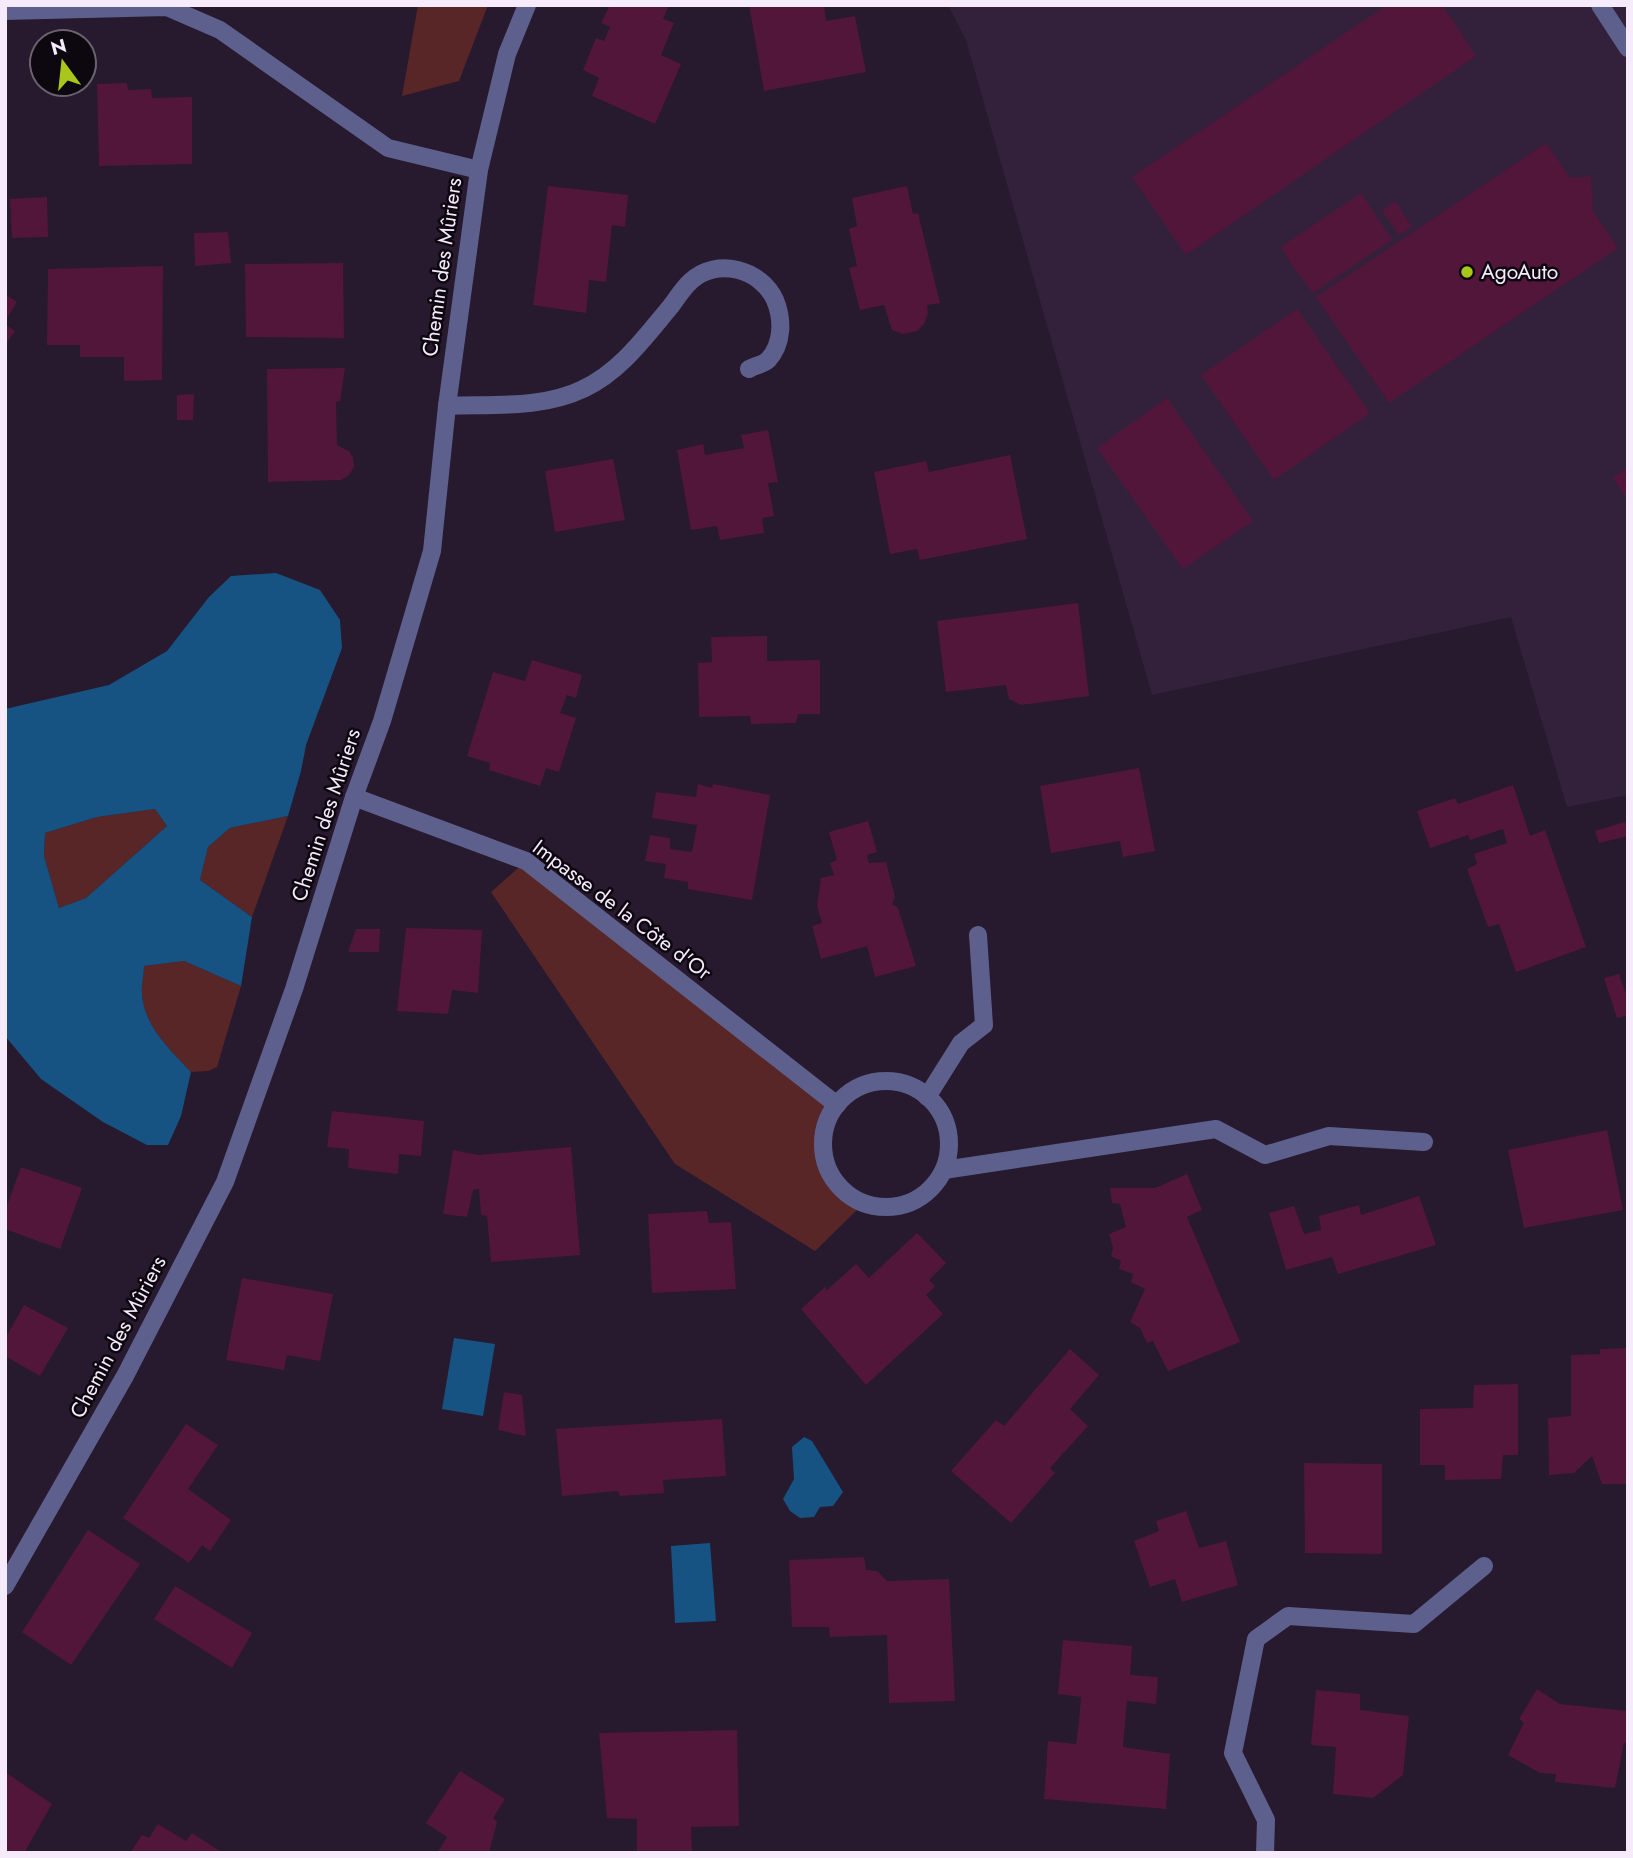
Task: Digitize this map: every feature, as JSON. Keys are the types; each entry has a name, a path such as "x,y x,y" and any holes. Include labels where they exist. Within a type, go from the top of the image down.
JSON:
{"street":[{"name":"Chemin des Mûriers","path":"5,1586 125,1376 225,1182 294,989 354,797 382,720 432,551 447,406 478,170 507,54 527,5"},
{"path":"1600,5 1628,48"},
{"path":"5,11 167,6 220,30 388,148 478,170"},
{"path":"447,406 538,403 582,390 610,373 642,341 692,280 713,269 749,272 769,288 780,313 780,337 767,360 749,369"},
{"name":"Impasse de la Côte d'Or","path":"354,797 526,861 837,1105"},
{"path":"927,1097 961,1043 984,1024 978,935"},
{"path":"890,1081 910,1086 927,1097 940,1111 948,1130 949,1151 944,1170 933,1185 919,1198 902,1206 883,1207 864,1203 846,1193 832,1177 824,1156 823,1138 837,1105 852,1091 870,1083 890,1081"},
{"path":"944,1170 1216,1129 1265,1155 1329,1136 1424,1142"},
{"path":"1265,1853 1266,1820 1233,1753 1256,1639 1288,1616 1414,1624 1484,1566"}],"shaded area":[{"path":"418,5 488,5 459,81 402,96"},
{"path":"948,5 1628,5 1628,795 1567,807 1511,617 1152,695 966,40"},
{"path":"155,809 167,826 86,898 59,908 44,856 45,833 97,817"},
{"path":"288,816 252,917 200,880 208,847 230,828"},
{"path":"526,861 837,1105 825,1135 826,1161 839,1183 864,1203 815,1251 675,1164 491,892"},
{"path":"184,961 241,986 217,1067 208,1071 191,1072 159,1037 144,1006 144,966"}],"water":[{"path":"276,573 320,590 340,620 342,648 306,745 288,816 230,828 208,847 200,880 252,917 241,986 184,961 144,966 142,994 148,1017 159,1037 191,1072 181,1116 168,1145 147,1145 103,1122 41,1079 5,1036 5,709 109,685 167,651 209,597 231,576","holes":["155,809 167,826 86,898 59,908 44,856 45,833 97,817"]},
{"path":"454,1338 495,1344 483,1416 442,1409"},
{"path":"804,1437 812,1441 843,1492 833,1506 820,1507 814,1517 800,1518 790,1511 783,1499 794,1479 792,1447"},
{"path":"710,1543 716,1621 675,1623 671,1546"}],"building":[{"path":"610,5 669,5 663,19 674,23 661,55 681,64 655,124 592,96 599,78 583,70 596,38 604,41 610,27 601,23"},
{"path":"749,5 824,5 826,21 855,16 866,72 764,91"},
{"path":"1387,5 1442,5 1476,56 1186,255 1132,177"},
{"path":"127,83 128,90 151,89 152,98 192,97 192,164 99,166 98,84"},
{"name":"AgoAuto","path":"1546,143 1570,178 1591,176 1593,212 1618,248 1389,403 1316,297"},
{"path":"548,186 628,195 625,227 612,225 606,282 589,280 586,313 533,305"},
{"path":"907,186 913,214 918,213 940,303 927,305 928,313 924,324 917,331 903,334 892,330 884,305 860,310 849,268 857,266 849,229 857,226 852,198"},
{"path":"1361,193 1392,240 1313,293 1281,247"},
{"path":"47,197 48,237 12,238 10,199"},
{"path":"1395,201 1412,227 1399,235 1382,210"},
{"path":"228,232 231,263 195,266 194,233"},
{"path":"343,263 344,338 246,337 245,264"},
{"path":"163,266 162,380 124,381 124,357 80,357 80,345 47,345 48,269"},
{"path":"5,294 17,302 5,321"},
{"path":"1297,309 1370,413 1274,480 1201,375"},
{"path":"5,324 15,331 5,345"},
{"path":"345,368 340,401 336,402 337,445 349,451 353,458 354,467 349,475 341,480 268,482 267,369"},
{"path":"194,394 193,420 177,420 177,395"},
{"path":"1167,398 1253,521 1183,569 1097,448"},
{"path":"768,430 778,482 768,483 774,516 762,518 764,533 720,540 717,526 691,530 677,450 703,444 705,455 744,448 741,435"},
{"path":"1010,455 1027,539 920,560 917,549 890,554 874,472 926,461 929,472"},
{"path":"613,459 625,520 555,532 545,471"},
{"path":"1628,467 1628,500 1613,478"},
{"path":"1078,603 1089,696 1021,705 1009,699 1006,685 946,692 937,621"},
{"path":"767,636 767,661 820,660 820,714 798,714 796,723 751,724 750,716 699,717 698,663 712,662 711,637"},
{"path":"532,660 582,675 576,698 567,695 560,713 576,718 559,772 546,768 540,786 489,770 490,763 467,756 493,672 525,681"},
{"path":"1139,768 1155,851 1123,857 1120,841 1051,853 1040,786"},
{"path":"698,784 712,788 713,784 770,795 752,900 688,889 688,882 664,878 666,864 645,861 650,835 670,838 670,849 692,852 697,825 652,818 656,792 696,797"},
{"path":"1513,785 1530,836 1545,830 1586,947 1516,972 1499,924 1488,927 1467,869 1477,864 1474,854 1507,843 1503,829 1470,840 1468,835 1430,848 1417,811 1455,798 1458,804"},
{"path":"868,821 877,852 867,855 869,863 886,862 895,897 892,904 898,908 916,966 875,977 867,946 821,959 812,926 822,923 817,906 821,878 834,875 830,863 837,860 829,832"},
{"path":"1625,822 1628,836 1599,843 1595,831"},
{"path":"406,928 482,930 478,993 452,990 448,1014 397,1011"},
{"path":"356,929 380,929 379,952 348,952"},
{"path":"1619,974 1628,1000 1628,1015 1617,1018 1604,978"},
{"path":"332,1111 424,1121 421,1156 399,1154 398,1174 348,1168 349,1149 327,1147"},
{"path":"1607,1130 1623,1210 1524,1228 1508,1150"},
{"path":"571,1147 580,1255 491,1262 487,1216 481,1215 479,1189 473,1190 467,1217 443,1214 453,1150 478,1155"},
{"path":"21,1167 82,1188 60,1249 5,1229 5,1211"},
{"path":"1187,1174 1202,1210 1187,1217 1240,1342 1168,1371 1153,1341 1147,1343 1140,1328 1130,1322 1145,1289 1131,1282 1133,1274 1119,1269 1121,1261 1111,1256 1113,1248 1109,1234 1126,1227 1120,1204 1112,1203 1110,1188 1155,1188"},
{"path":"1419,1196 1436,1245 1338,1274 1332,1257 1286,1270 1269,1213 1294,1206 1304,1234 1321,1230 1319,1216 1359,1205 1361,1215"},
{"path":"707,1211 709,1223 731,1222 736,1289 652,1293 648,1214"},
{"path":"917,1233 946,1263 929,1280 935,1286 926,1295 943,1314 866,1385 801,1309 856,1264 869,1278"},
{"path":"242,1278 333,1294 320,1361 287,1355 284,1370 226,1360"},
{"path":"24,1305 68,1328 40,1376 5,1356 5,1339"},
{"path":"1628,1348 1628,1484 1602,1484 1592,1456 1574,1473 1549,1475 1548,1418 1571,1416 1571,1355 1600,1354 1600,1349"},
{"path":"1070,1349 1099,1375 1070,1409 1088,1426 1050,1468 1055,1473 1011,1523 951,1471 996,1420 1004,1426"},
{"path":"1518,1384 1518,1455 1503,1455 1501,1479 1445,1480 1445,1465 1420,1465 1420,1409 1473,1408 1474,1385"},
{"path":"504,1392 522,1395 526,1436 498,1430"},
{"path":"722,1419 726,1476 663,1480 664,1493 620,1496 618,1491 562,1496 556,1429"},
{"path":"186,1424 218,1445 188,1489 231,1520 210,1551 202,1545 189,1563 123,1518"},
{"path":"1304,1463 1382,1464 1382,1554 1305,1553"},
{"path":"1186,1511 1199,1548 1226,1541 1238,1585 1182,1602 1175,1579 1150,1587 1134,1541 1159,1531 1156,1521"},
{"path":"88,1530 140,1564 71,1665 22,1632"},
{"path":"864,1557 866,1570 877,1571 887,1581 949,1579 955,1701 889,1703 887,1635 830,1637 829,1627 792,1627 789,1560"},
{"path":"175,1586 252,1633 232,1668 154,1619"},
{"path":"1063,1640 1132,1646 1130,1675 1158,1677 1156,1704 1127,1701 1123,1747 1170,1754 1166,1809 1044,1799 1048,1741 1076,1744 1079,1721 1081,1697 1058,1694"},
{"path":"1537,1689 1560,1704 1628,1711 1628,1743 1624,1743 1615,1788 1555,1782 1556,1774 1540,1773 1508,1755 1524,1723 1519,1719"},
{"path":"1316,1690 1360,1694 1360,1710 1409,1716 1403,1775 1373,1798 1333,1794 1336,1747 1311,1745"},
{"path":"737,1730 739,1826 691,1827 692,1853 637,1853 637,1819 607,1818 599,1733"},
{"path":"460,1771 505,1799 493,1818 497,1822 489,1853 437,1853 447,1837 426,1823"},
{"path":"5,1772 52,1804 24,1853 5,1853"},
{"path":"158,1824 186,1841 192,1833 223,1853 130,1853 142,1835 149,1838"}],"place":[{"name":"AgoAuto","path":"1467,272"}]}
